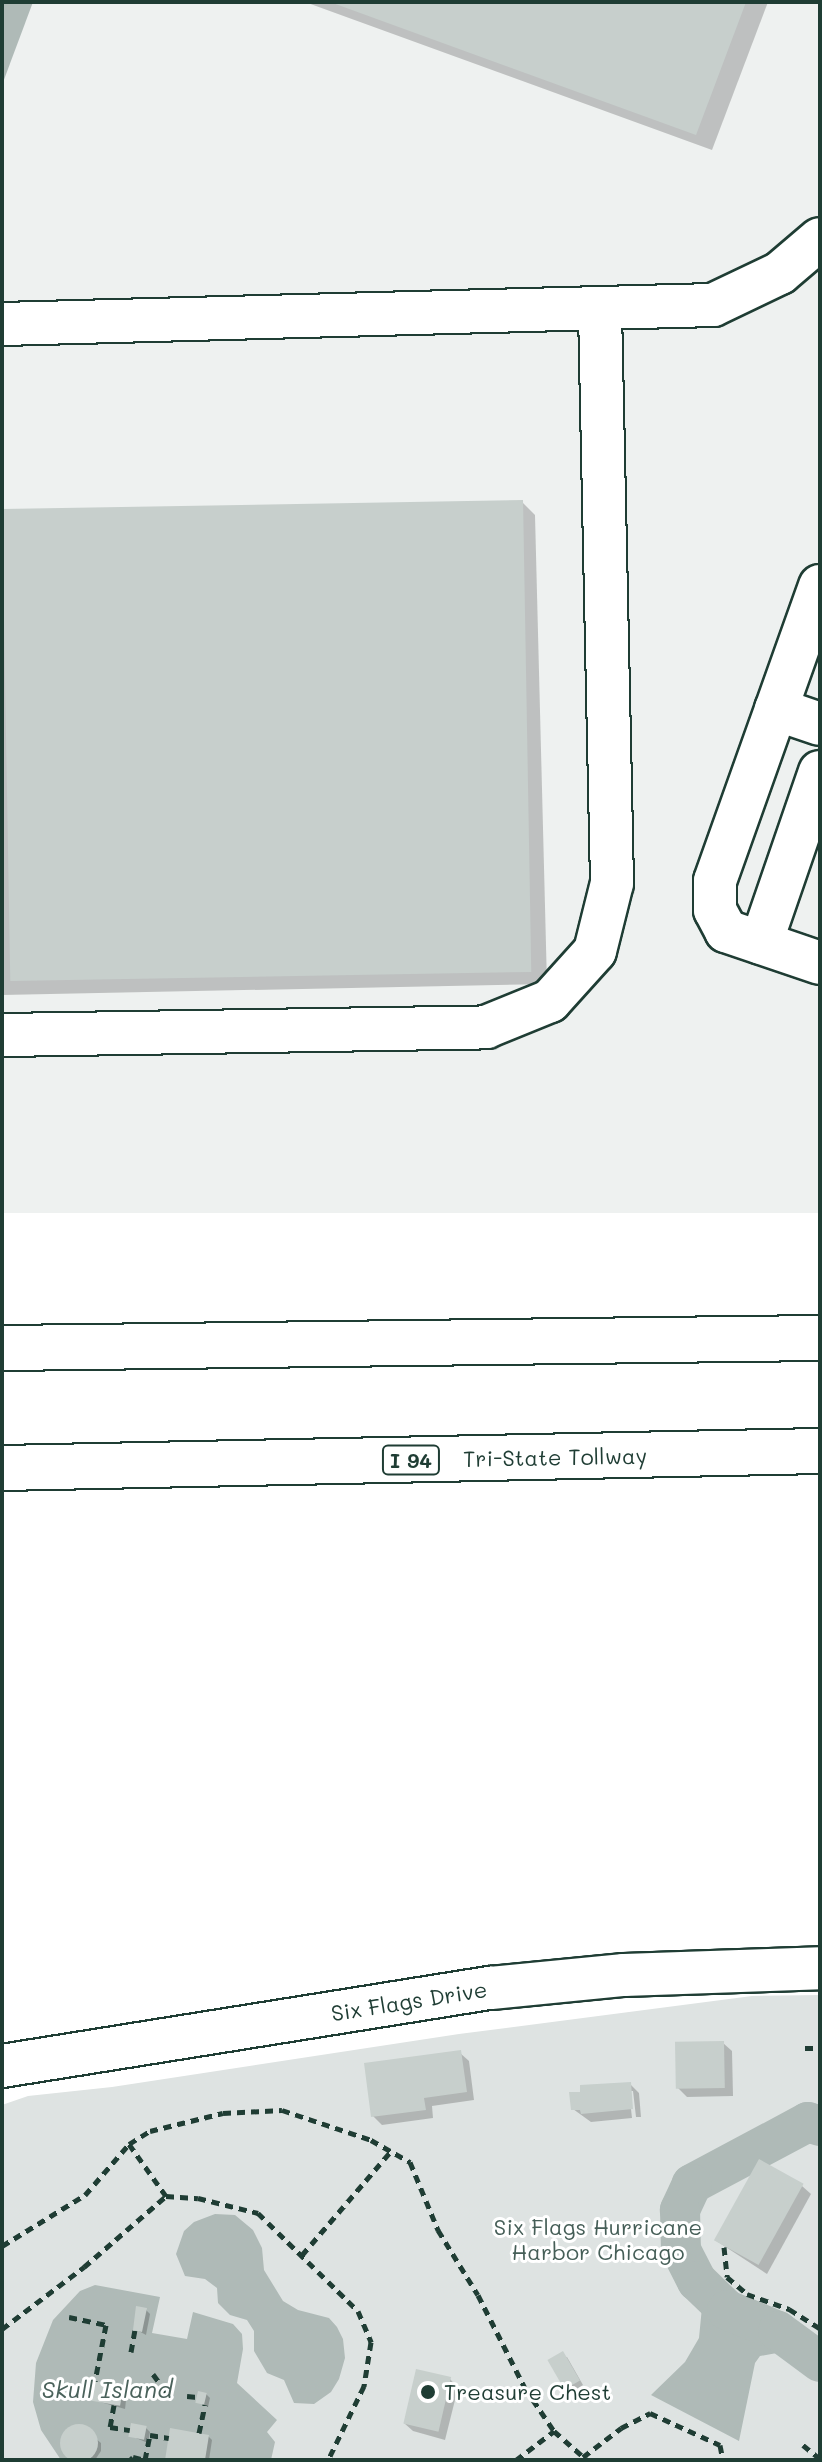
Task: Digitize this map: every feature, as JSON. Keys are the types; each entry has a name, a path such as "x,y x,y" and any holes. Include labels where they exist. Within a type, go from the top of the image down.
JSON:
{"highway":[{"path":"2,1348 820,1338"},
{"name":"Tri-State Tollway","path":"2,1468 820,1451"}],"lane":[{"path":"2,324 713,305 780,273 820,239"},
{"path":"2,1035 486,1027 550,1001 595,951 612,883 600,309"},
{"path":"820,586 715,881 715,910 726,931 820,963"},
{"path":"776,709 820,724"},
{"path":"761,943 820,772"},
{"name":"Six Flags Drive","path":"2,2066 491,1988 624,1975 820,1968"}],"path":[{"path":"805,2048 820,2048"},
{"path":"2,2246 85,2195 129,2144 150,2131 223,2113 282,2110 391,2151 410,2162 438,2230 478,2295 525,2388 554,2431 585,2458 621,2428 650,2413 720,2445 723,2460"},
{"path":"129,2144 166,2196"},
{"path":"302,2255 391,2151"},
{"path":"2,2329 84,2267 166,2196 198,2198 258,2213 358,2311 371,2342 364,2386 328,2460"},
{"path":"724,2247 727,2277 747,2294 789,2309 820,2328"},
{"path":"69,2317 106,2325 95,2381"},
{"path":"131,2352 135,2330"},
{"path":"153,2374 171,2399"},
{"path":"187,2396 197,2397"},
{"path":"114,2405 110,2427 130,2430"},
{"path":"199,2433 205,2405"},
{"path":"516,2460 554,2431"},
{"path":"130,2460 133,2457 145,2460 150,2435 169,2438"},
{"path":"803,2445 820,2459"}],"shaded area":[{"path":"2,2 820,2 820,1213 2,1213"}],"green space":[{"name":"Six Flags Hurricane Harbor Chicago","path":"820,1995 820,2460 2,2460 2,2105 28,2096 112,2087 459,2034 752,1996"}],"water":[{"path":"2,2 33,2 2,85"},
{"path":"215,2214 235,2215 253,2230 262,2248 264,2270 283,2301 298,2310 329,2318 337,2327 343,2339 345,2358 339,2379 331,2392 314,2404 294,2403 284,2380 267,2373 254,2351 254,2331 247,2320 230,2315 218,2303 217,2288 205,2279 185,2276 176,2254 184,2231 194,2222"},
{"path":"697,2281 727,2310 778,2331 804,2348 760,2356 755,2363 739,2441 651,2395 685,2362 699,2338 702,2307"},
{"name":"Skull Island","path":"95,2285 160,2297 152,2333 187,2339 193,2312 233,2324 242,2334 243,2349 237,2383 277,2420 267,2432 275,2442 271,2460 61,2460 41,2430 33,2402 36,2363 53,2320 80,2291"}],"building":[{"path":"330,2 746,2 696,135"},
{"path":"523,500 531,972 10,981 2,509"},
{"path":"724,2041 725,2088 676,2089 675,2042"},
{"path":"461,2050 467,2092 424,2098 426,2110 371,2117 364,2063"},
{"path":"631,2082 633,2109 581,2114 580,2110 571,2110 569,2092 580,2092 580,2085"},
{"path":"759,2159 804,2184 759,2265 714,2240"},
{"path":"136,2306 147,2308 142,2332 133,2330"},
{"path":"563,2351 580,2380 564,2389 547,2360"},
{"name":"Treasure Chest","path":"416,2369 451,2377 438,2432 403,2424"},
{"path":"95,2381 124,2386 120,2406 92,2401"},
{"path":"198,2391 207,2393 204,2405 195,2403"},
{"path":"131,2423 147,2426 144,2440 128,2437"},
{"path":"79,2424 92,2430 98,2443 92,2456 79,2462 66,2456 60,2443 66,2430"},
{"path":"170,2428 209,2435 205,2460 165,2460"}],"waterway":[{"path":"820,2126 808,2122 692,2184 680,2210 681,2250 697,2281 727,2310 778,2331 820,2362"}],"place":[{"name":"Treasure Chest","path":"428,2392"}]}
